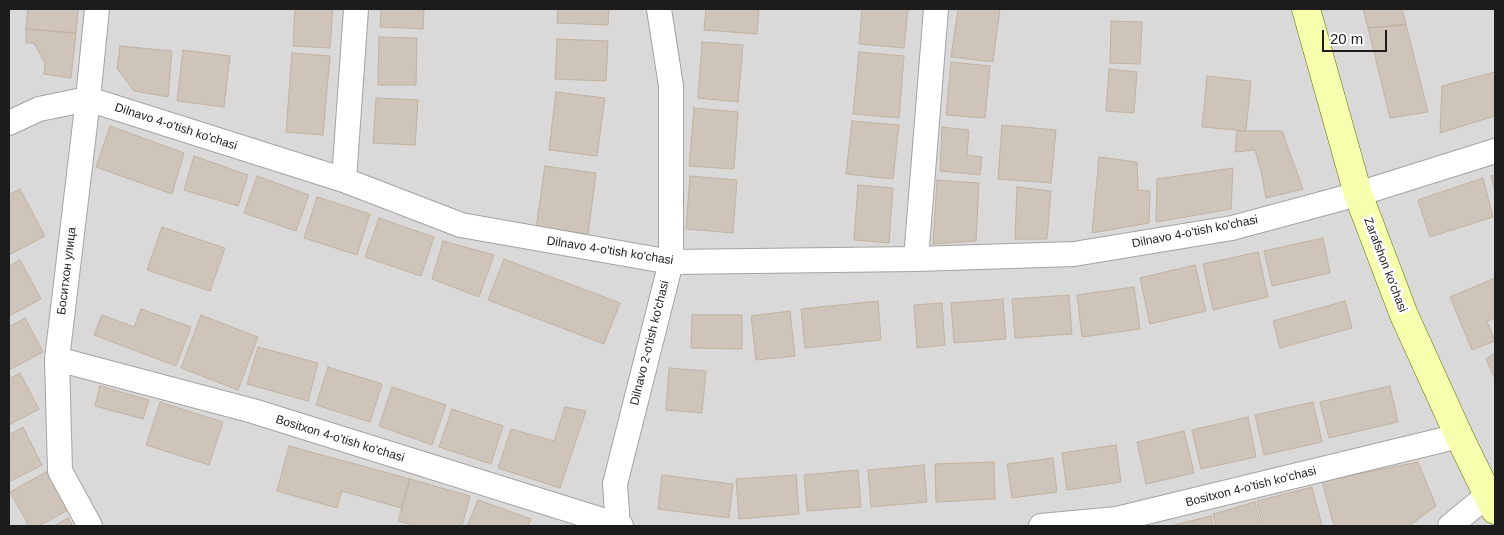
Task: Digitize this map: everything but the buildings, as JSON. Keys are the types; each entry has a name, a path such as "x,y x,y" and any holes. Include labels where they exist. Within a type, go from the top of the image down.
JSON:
{"street":[{"name":"Боситхон улица","path":"90,526 60,471 57,359 97,9"},
{"path":"344,180 356,9"},
{"name":"Dilnavo 2-o'tish ko'chasi","path":"619,526 615,484 671,262 671,86 659,9"},
{"path":"916,259 936,9"},
{"name":"Zarafshon ko'chasi","path":"1306,9 1358,194 1404,315 1460,436 1493,498"},
{"name":"Dilnavo 4-o'tish ko'chasi","path":"9,123 39,109 88,99 344,180 461,225 671,262 916,259 1074,254 1232,228 1358,194 1495,151"},
{"name":"Bositxon 4-o'tish ko'chasi","path":"57,359 253,411 619,526"},
{"name":"Bositxon 4-o'tish ko'chasi","path":"1042,526 1117,519 1460,436"},
{"path":"1450,526 1493,498"}],"shaded area":[{"path":"9,9 1495,9 1495,526 9,526"}]}
